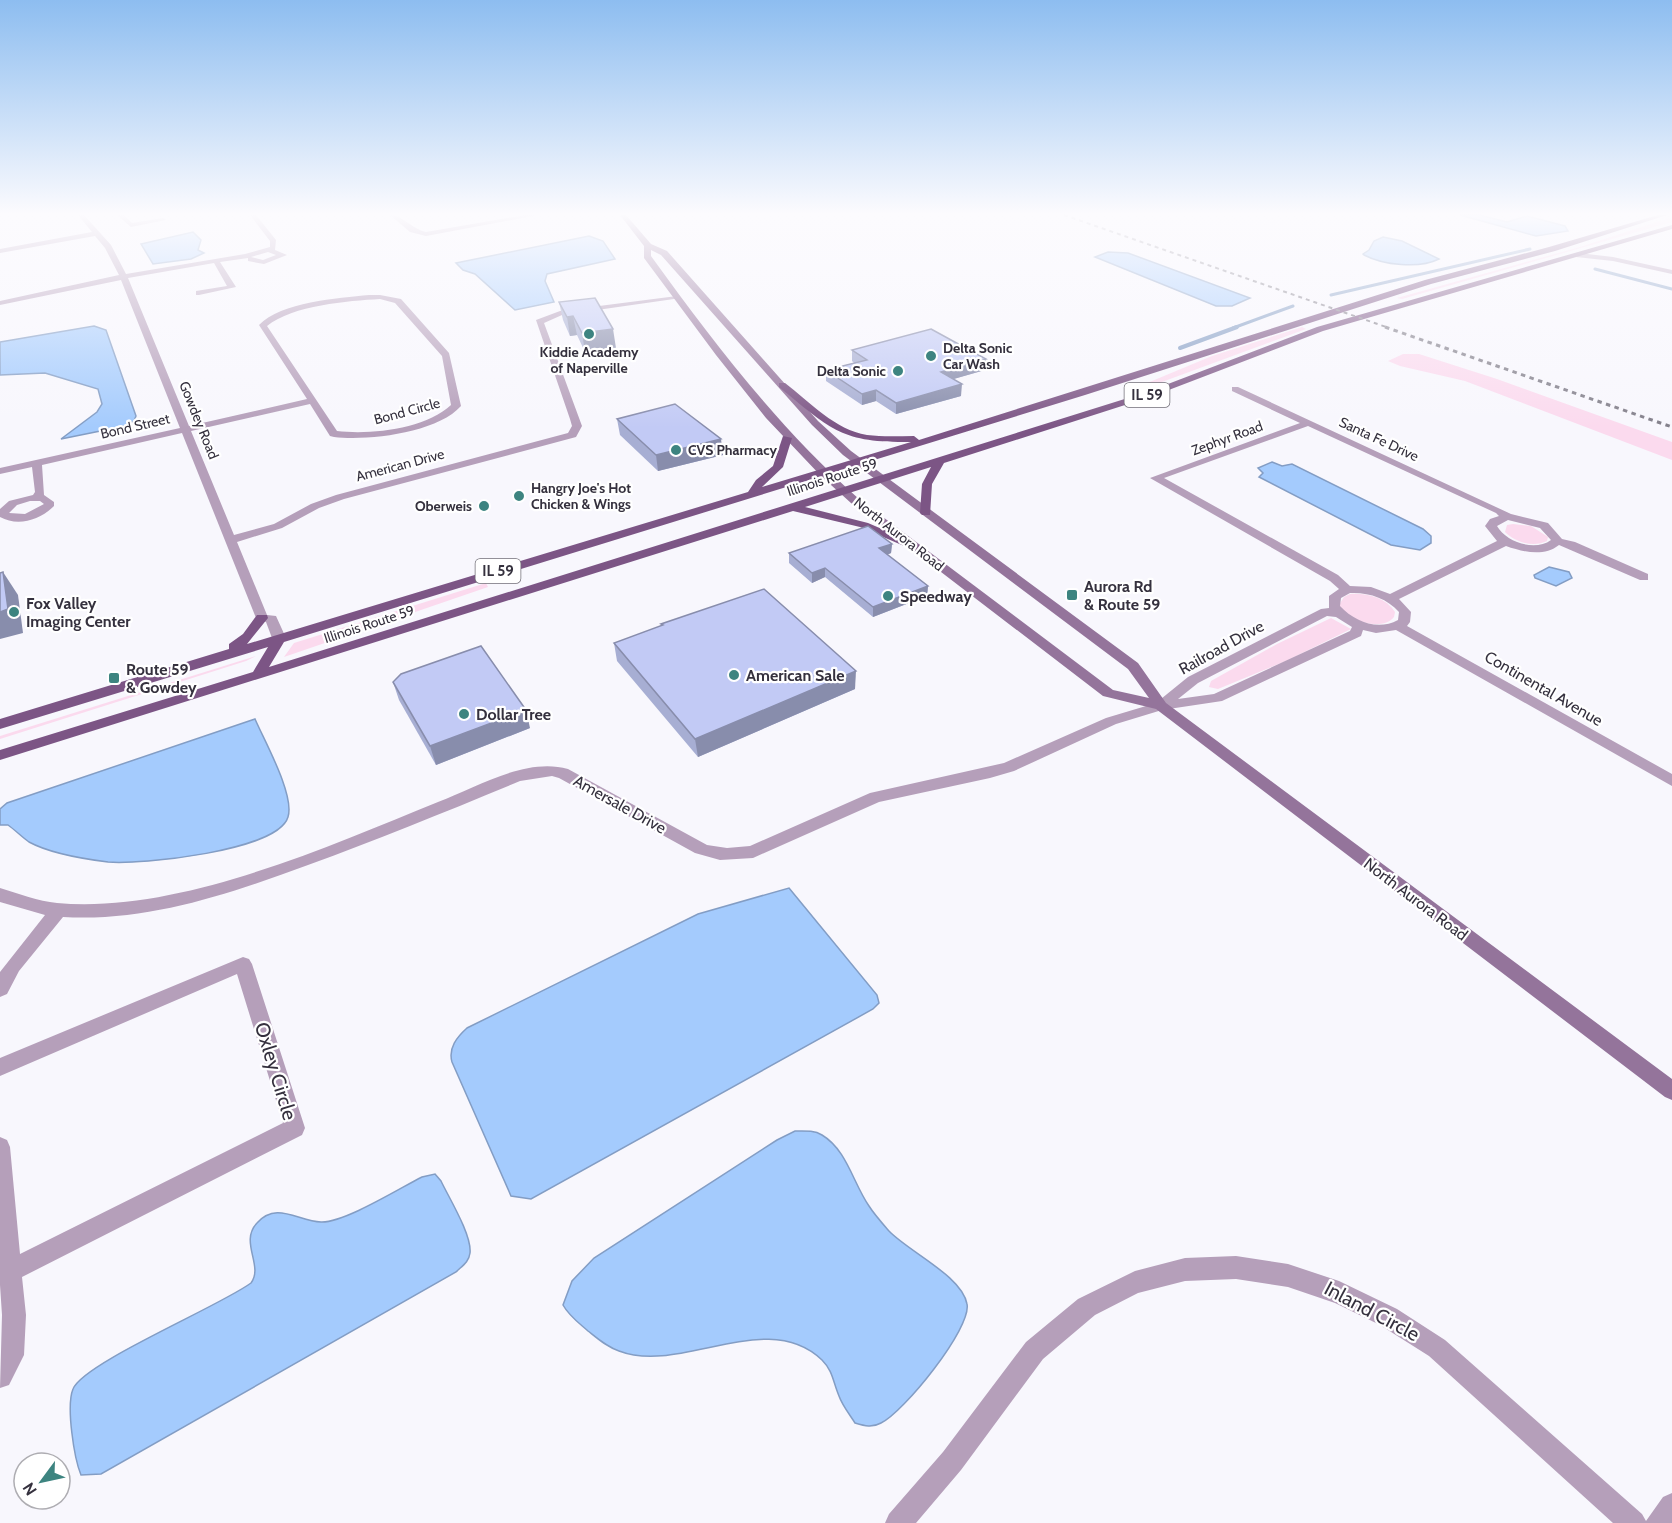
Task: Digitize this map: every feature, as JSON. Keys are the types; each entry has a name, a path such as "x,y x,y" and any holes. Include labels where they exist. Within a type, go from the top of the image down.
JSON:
{"main road":[{"name":"North Aurora Road","path":"669,286 787,438 843,491 1108,693 1161,706"},
{"name":"North Aurora Road","path":"694,286 822,430 857,461 1133,666 1161,706 1672,1091"},
{"name":"Illinois Route 59","path":"0,724 929,440 1415,286"},
{"name":"Illinois Route 59","path":"0,755 939,462 1150,394 1320,329 1470,286"},
{"path":"782,385 836,427 851,434 873,439 929,440"},
{"path":"752,494 760,482 778,467 787,438"},
{"path":"926,513 927,484 939,462"},
{"path":"792,507 864,525 915,547"},
{"path":"210,658 236,646 248,637 262,618"},
{"path":"258,676 279,638"}],"street":[{"path":"0,303 84,286"},
{"name":"Gowdey Road","path":"127,286 187,428 262,618 271,619 279,638"},
{"path":"199,293 231,286"},
{"name":"Bond Circle","path":"380,297 398,301 447,355 456,406 447,416 354,437 330,431 311,401 264,328 264,322 289,312 380,297"},
{"name":"American Drive","path":"231,540 278,526 327,501 572,435 577,426 539,322 560,313 677,297"},
{"name":"Santa Fe Drive","path":"1235,389 1500,511 1508,518"},
{"name":"Bond Street","path":"0,471 311,401"},
{"name":"Zephyr Road","path":"1308,423 1155,478 1334,578 1347,590"},
{"path":"37,462 40,492 37,497"},
{"path":"1557,541 1553,532 1538,523 1508,518 1494,521 1491,526 1498,536 1506,541 1538,549 1548,548 1557,541 1571,544 1644,577"},
{"path":"1391,598 1506,541"},
{"path":"1347,590 1369,590 1391,598 1405,612 1406,617 1398,626 1381,629 1359,625 1338,613 1333,601 1335,596 1347,590"},
{"name":"Railroad Drive","path":"1161,706 1193,680 1325,612 1338,613"},
{"name":"Railroad Drive","path":"1161,706 1217,698 1356,633 1359,625"},
{"name":"Continental Avenue","path":"1398,626 1672,781"},
{"name":"Amersale Drive","path":"0,895 59,910 112,909 167,902 225,888 533,772 563,773 701,849 714,854 735,855 753,852 875,797 1009,767 1111,721 1161,706"},
{"path":"0,988 13,966 59,910"},
{"name":"Oxley Circle","path":"0,1067 243,964 295,1128 12,1270"},
{"path":"0,1147 12,1270 14,1341 12,1355 0,1376"},
{"name":"Inland Circle","path":"898,1523 924,1498 1038,1347 1074,1314 1112,1291 1137,1282 1188,1268 1229,1266 1268,1271 1320,1284 1356,1299 1413,1330 1437,1348 1633,1523"},
{"path":"1658,1523 1672,1506"}],"shaded area":[{"path":"1440,286 1447,286 1402,299 1397,298"},
{"path":"1302,327 1306,329 1132,393 1128,391 1212,356"},
{"path":"1403,354 1419,354 1497,379 1672,442 1672,460 1465,381 1400,366 1388,361"},
{"path":"1507,525 1531,526 1548,537 1547,541 1530,544 1514,539 1505,532"},
{"path":"486,583 488,587 284,657 294,643"},
{"path":"1350,594 1363,594 1381,599 1395,612 1394,617 1381,624 1373,624 1349,616 1339,605 1344,597"},
{"path":"1331,618 1351,629 1286,661 1218,689 1209,687 1211,681 1277,644"},
{"path":"256,656 246,661 0,739 0,736"}],"water":[{"path":"488,286 547,286 554,302 515,310"},
{"path":"1167,286 1218,286 1250,298 1232,306 1216,306"},
{"path":"94,326 106,330 136,416 134,421 125,426 61,439 97,412 102,404 98,389 45,373 0,375 0,342"},
{"path":"1272,462 1282,466 1292,464 1423,529 1431,536 1431,543 1420,550 1391,545 1259,477 1263,473 1258,468"},
{"path":"1549,567 1569,572 1572,578 1556,586 1535,578 1534,575"},
{"path":"255,719 283,782 289,807 288,817 279,829 260,839 235,847 176,858 108,862 78,858 47,850 29,842 8,825 0,825 0,809 7,803"},
{"path":"789,888 877,995 879,1003 873,1009 531,1199 511,1196 452,1062 452,1047 460,1035 467,1028 698,914"},
{"path":"795,1131 816,1132 831,1141 844,1158 863,1197 881,1222 898,1239 956,1284 967,1304 966,1316 959,1331 934,1369 904,1404 875,1426 855,1423 842,1403 826,1364 800,1345 776,1340 750,1340 669,1355 643,1356 619,1351 607,1345 574,1319 563,1305 572,1281 594,1258 777,1140"},
{"path":"435,1174 441,1181 459,1217 470,1245 468,1259 456,1272 101,1474 81,1475 72,1432 70,1407 73,1389 82,1378 126,1350 251,1283 255,1269 250,1238 252,1230 264,1217 272,1213 280,1213 312,1221 331,1221 357,1211 422,1177"}],"building":[{"path":"595,298 613,329 582,333 573,316 567,317 559,302"},
{"path":"931,329 986,359 941,372 962,384 896,403 876,390 862,394 826,370 867,360 852,350"},
{"path":"675,404 721,439 656,455 617,419"},
{"path":"868,526 892,544 879,548 928,586 873,607 825,568 812,573 789,553"},
{"path":"3,572 8,609 0,612 0,573"},
{"name":"American Sale","path":"764,589 856,671 695,739 614,643 663,625 661,624"},
{"name":"Dollar Tree","path":"481,646 526,710 430,746 393,682 401,674"}],"waterway":[{"path":"1331,295 1370,286"},
{"path":"1661,286 1672,289"},
{"path":"1233,328 1293,306"},
{"path":"1180,348 1237,327"}],"railway":[{"path":"1268,286 1389,328"},
{"path":"1385,327 1672,427"}],"place":[{"name":"Kiddie Academy of Naperville","path":"589,334"},
{"name":"Delta Sonic Car Wash","path":"931,356"},
{"name":"Delta Sonic","path":"898,371"},
{"name":"CVS Pharmacy","path":"676,450"},
{"name":"Hangry Joe's Hot Chicken & Wings","path":"519,496"},
{"name":"Oberweis","path":"484,506"},
{"name":"Aurora Rd & Route 59","path":"1072,595"},
{"name":"Speedway","path":"888,596"},
{"name":"Fox Valley Imaging Center","path":"14,612"},
{"name":"American Sale","path":"734,675"},
{"name":"Route 59 & Gowdey","path":"114,678"},
{"name":"Dollar Tree","path":"464,714"}]}
